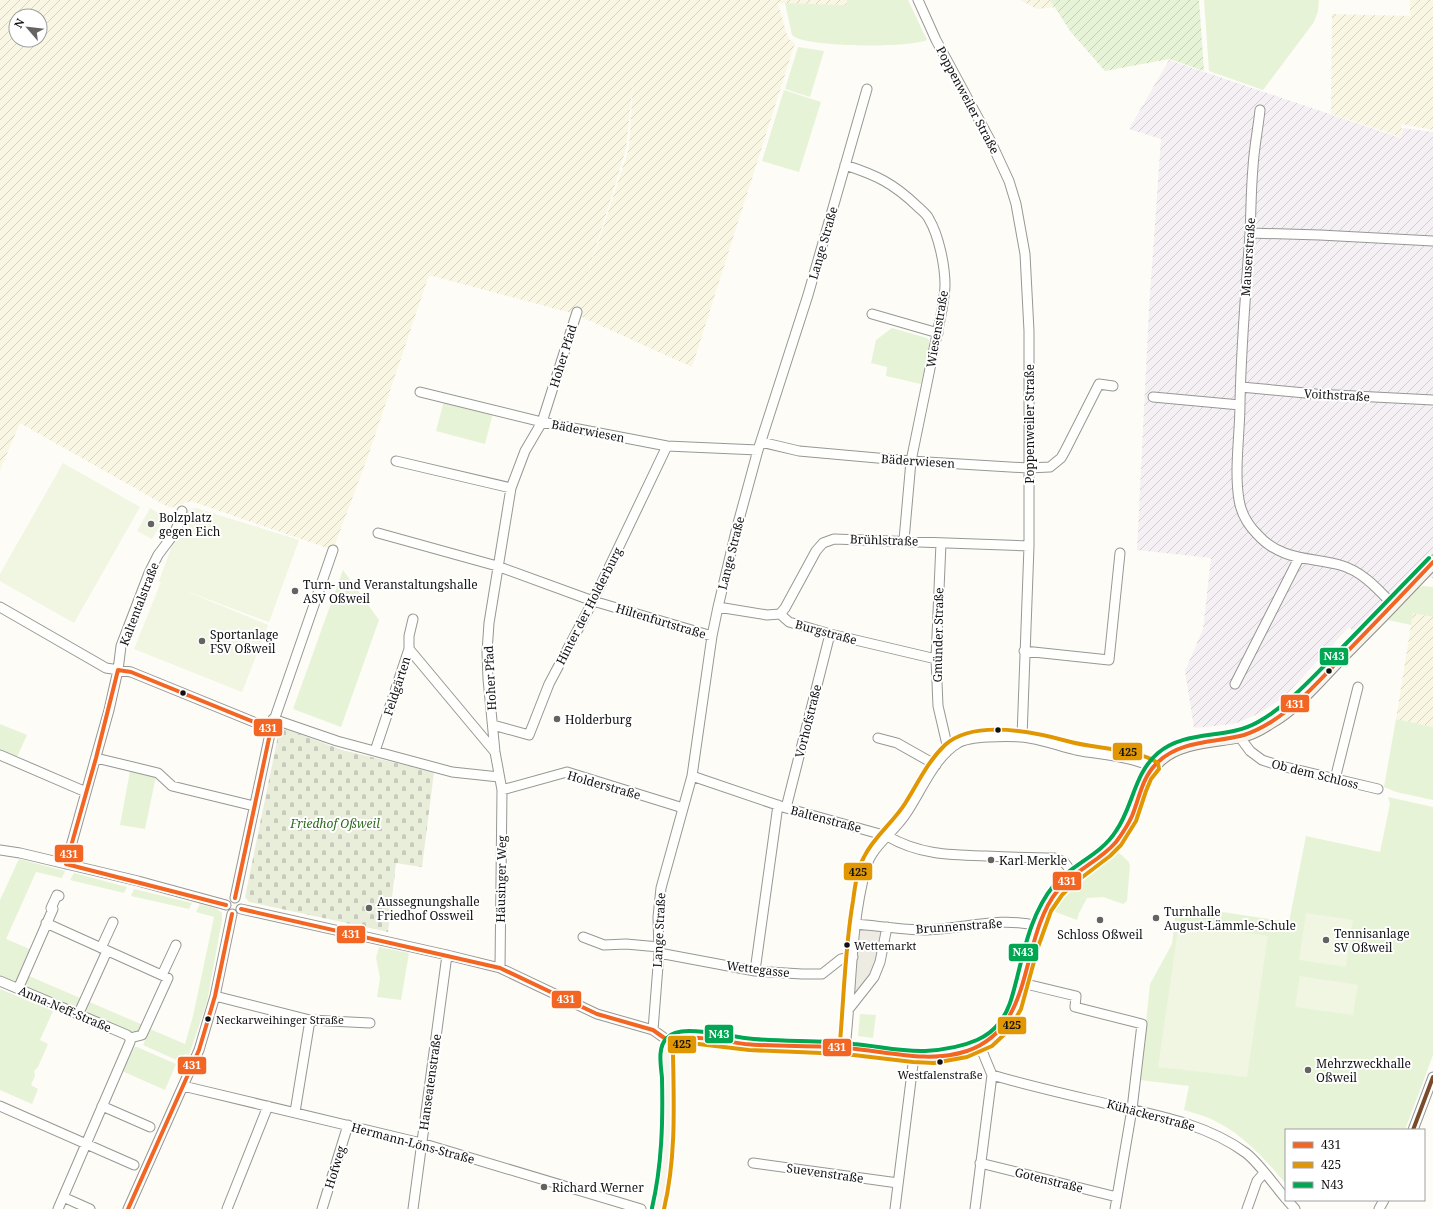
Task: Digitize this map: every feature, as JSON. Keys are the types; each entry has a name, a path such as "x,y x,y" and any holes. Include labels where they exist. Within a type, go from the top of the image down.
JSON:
{"main road":[{"path":"658,1209 665,1175 668,1150 667,1054 670,1042 677,1038 690,1037 750,1044 845,1048 914,1056 938,1056 965,1051 989,1041 1004,1027 1015,1007 1038,926 1046,908 1057,891 1074,875 1106,852 1116,841 1131,818 1140,789 1146,776 1160,758 1180,748 1220,738 1239,736 1251,732 1274,720 1311,688 1433,562"}],"street":[{"name":"Poppenweiler Straße","path":"918,0 936,40 990,140 1009,181 1016,204 1025,254 1029,331 1029,546 1022,737"},
{"name":"Lange Straße","path":"653,1030 659,950 658,917 661,888 692,776 712,636 718,607 737,527 759,446 808,294 867,89"},
{"name":"Mauserstraße","path":"1260,110 1253,168 1240,387 1239,501 1245,517 1264,542 1286,554 1299,558 1340,565 1357,573 1374,586 1393,605"},
{"name":"Wiesenstraße","path":"845,165 865,171 889,182 908,197 929,218 940,249 945,285 938,334 911,461 904,540"},
{"path":"1250,233 1433,241"},
{"name":"Hoher Pfad","path":"502,790 495,752 487,652 489,623 497,566 511,488 525,452 542,422 577,312"},
{"path":"872,314 938,334"},
{"name":"Bäderwiesen","path":"420,392 542,422 668,446 759,446 911,461 1028,468 1050,467 1061,458 1099,384 1113,386"},
{"name":"Voithstraße","path":"1240,387 1316,394 1433,400"},
{"path":"1153,397 1240,405"},
{"name":"Hinter der Holderburg","path":"493,725 529,735 549,684 593,601 668,446"},
{"path":"396,461 511,488"},
{"name":"Kaltentalstraße","path":"66,864 96,758 118,670 121,646 149,573 158,555 173,535 179,523 182,511"},
{"path":"378,533 497,566"},
{"name":"Brühlstraße","path":"780,614 785,608 816,551 823,544 834,539 904,540 1029,546"},
{"name":"Gmünder Straße","path":"942,543 936,659 938,706 948,749"},
{"path":"235,898 271,729 333,550"},
{"path":"1024,651 1109,660 1120,553"},
{"path":"1234,684 1299,558"},
{"name":"Hiltenfurtstraße","path":"497,566 593,601 712,636"},
{"path":"0,607 106,668 131,672 271,729"},
{"name":"Burgstraße","path":"718,607 767,615 780,614 789,622 830,634 936,659"},
{"name":"Feldgärten","path":"375,751 409,649 409,636 413,620"},
{"name":"Vorhofstraße","path":"754,971 782,807 830,634"},
{"path":"409,649 495,752"},
{"path":"1335,779 1358,687"},
{"path":"274,719 312,733 452,772 499,777"},
{"name":"Ob dem Schloss","path":"1239,736 1250,751 1262,760 1280,766 1378,790"},
{"path":"845,1048 856,924 866,867 874,851 905,814 948,749 968,739 1022,737 1077,750 1138,761 1153,767"},
{"path":"878,738 897,743 936,765"},
{"path":"0,755 86,792"},
{"path":"96,758 158,773 172,786 254,806"},
{"name":"Holderstraße","path":"502,790 567,772 683,808"},
{"name":"Baltenstraße","path":"692,776 782,807 887,836 901,844 919,850 945,855 1055,858 1064,862 1074,875"},
{"name":"Häusinger Weg","path":"500,968 502,790"},
{"path":"0,850 20,853 66,864 226,905"},
{"path":"18,989 53,909 51,908 54,901 57,895 59,896"},
{"path":"226,905 230,899 235,898 240,901 241,908"},
{"path":"226,905 227,910 232,914"},
{"path":"232,914 238,912 241,908"},
{"path":"241,908 447,954 500,968 597,1014 653,1030 670,1042"},
{"path":"128,1209 192,1069 199,1050 215,996 232,914"},
{"path":"78,1015 113,922"},
{"name":"Brunnenstraße","path":"856,924 926,930 980,923 1002,922 1022,923 1038,926"},
{"path":"46,923 168,978 142,1035 130,1038 130,1042 58,1209"},
{"path":"848,1010 874,978 880,962 887,927"},
{"name":"Wettegasse","path":"582,937 604,945 626,944 769,973 822,974 841,959 853,957"},
{"path":"162,975 176,946"},
{"name":"Hanseatenstraße","path":"413,1209 447,954"},
{"name":"Anna-Neff-Straße","path":"0,981 127,1035 130,1038"},
{"path":"1022,983 1076,996 1075,1007 1142,1024 1132,1109 1115,1209"},
{"path":"215,996 310,1020 370,1023"},
{"path":"295,1112 310,1020"},
{"path":"975,1209 992,1075 980,1046"},
{"path":"895,1209 914,1056"},
{"name":"Kühäckerstraße","path":"992,1075 1192,1125 1219,1136 1247,1154 1285,1197"},
{"path":"1413,1129 1433,1077"},
{"name":"Hermann-Löns-Straße","path":"183,1086 421,1143 641,1209"},
{"path":"0,1106 134,1165"},
{"path":"102,1106 150,1127"},
{"path":"227,1209 268,1106"},
{"name":"Hofweg","path":"322,1209 348,1125"},
{"name":"Gotenstraße","path":"980,1162 1117,1197"},
{"name":"Suevenstraße","path":"753,1163 898,1183"},
{"path":"1247,1209 1257,1182 1264,1173"},
{"path":"63,1197 90,1209"},
{"name":"Kühäckerstraße","path":"1289,1201 1295,1209"}],"shaded area":[{"path":"0,0 847,0 847,5 778,3 787,35 791,41 795,43 692,367 575,314 429,275 369,453 333,550 191,501 170,508 20,423 0,470","holes":["633,82 629,148 584,286 626,149"]},
{"path":"1020,0 1050,0 1056,7 1037,9"},
{"path":"1410,0 1433,0 1433,130 1402,124 1401,137 1331,114 1332,14 1410,16"},
{"path":"1169,60 1401,138 1403,128 1433,132 1433,578 1414,574 1356,633 1349,627 1284,697 1260,713 1234,724 1194,728 1185,671 1203,629 1211,558 1137,550 1149,309 1161,139 1129,129"},
{"path":"1413,613 1433,617 1433,727 1396,719"},
{"name":"Wettemarkt","path":"856,924 887,927 880,962 848,1010"}],"green space":[{"path":"847,0 908,0 927,40 917,43 858,45 816,42 801,39 792,35 785,3 847,5"},
{"path":"1050,0 1199,0 1204,71 1169,59 1105,71 1070,31"},
{"path":"1204,0 1319,0 1318,11 1314,22 1263,90 1209,71"},
{"path":"798,47 824,51 810,97 785,89"},
{"path":"784,90 821,102 799,172 762,161"},
{"path":"892,328 927,338 929,340 930,346 921,384 886,376 887,367 871,363 876,340"},
{"path":"444,401 493,413 485,444 436,431"},
{"path":"63,463 140,507 74,623 0,581 0,574"},
{"name":"Bolzplatz gegen Eich","path":"150,508 165,517 152,539 137,531"},
{"path":"196,508 299,540 269,622 178,588 268,625 242,692 134,649 161,582 159,581 185,511"},
{"path":"343,570 379,620 341,727 293,709"},
{"path":"1423,586 1433,587 1433,617 1413,613 1411,625 1388,620 1418,588"},
{"path":"1396,719 1433,727 1433,800 1396,792 1384,787"},
{"path":"0,724 27,735 17,757 0,751"},
{"name":"Friedhof Oßweil","path":"283,728 342,750 434,772 422,867 396,863 388,932 249,902 245,897 279,731"},
{"path":"130,771 156,776 145,829 120,825"},
{"path":"1388,797 1433,807 1433,1055 1405,1129 1285,1129 1285,1183 1270,1165 1243,1139 1222,1125 1208,1118 1184,1110 1189,1086 1140,1080 1150,984 1172,944 1175,918 1183,906 1289,922 1306,836 1380,852 1390,804"},
{"path":"1119,853 1129,862 1130,866 1127,901 1123,904 1103,897 1087,898 1077,920 1053,911 1065,893 1081,879 1115,854"},
{"path":"19,859 65,871 62,878 36,872 6,939 32,950 18,980 14,981 0,975 0,900"},
{"path":"74,873 127,887 124,893 70,880"},
{"path":"134,889 192,903 189,909 131,896"},
{"path":"200,904 217,909 222,913 222,920 207,1002 189,1055 185,1054 181,1062 143,1045 150,1029 185,1044 193,1016 214,917 196,912"},
{"name":"Tennisanlage SV Oßweil","path":"1306,913 1353,920 1346,967 1299,960"},
{"path":"1179,923 1268,936 1247,1077 1158,1067"},
{"path":"379,947 409,953 401,1000 377,997 380,978 376,958"},
{"path":"29,976 143,1025 141,1031 134,1034 28,987 26,983"},
{"path":"1300,976 1358,985 1353,1015 1295,1007"},
{"path":"0,989 53,1011 40,1040 48,1044 38,1067 34,1071 35,1076 31,1085 38,1089 32,1104 0,1090"},
{"path":"860,1014 876,1015 873,1038 858,1036"},
{"path":"134,1047 176,1064 165,1090 122,1071"}],"transit line":[{"name":"N43","path":"652,1208 658,1176 662,1127 661,1051 664,1042 669,1036 674,1033 697,1031 754,1039 817,1041 916,1051 931,1051 951,1048 965,1045 984,1037 998,1025 1009,1006 1030,930 1046,895 1061,878 1103,847 1110,839 1122,822 1139,780 1150,761 1158,753 1181,741 1194,737 1246,728 1279,708 1298,692 1429,558"},
{"name":"431","path":"670,1042 679,1039 698,1038 745,1044 834,1047 922,1057 952,1055 967,1051 989,1039 1005,1023 1016,1002 1045,910 1058,890 1065,883 1103,855 1116,842 1132,816 1148,774 1158,762 1167,755 1187,746 1247,734 1265,726 1281,715 1300,700 1317,683 1433,562"},
{"name":"431","path":"226,905 66,864 96,758 118,670 131,672 271,729 235,898"},
{"name":"425","path":"664,1209 671,1171 674,1113 673,1054 675,1046 690,1043 749,1050 845,1054 934,1063 967,1057 992,1046 1009,1030 1021,1009 1038,947 1051,911 1062,895 1072,885 1110,856 1121,845 1136,821 1151,779 1159,769 1158,763 1138,754 1077,744 1022,731 988,730 972,732 957,737 945,745 928,765 896,816 868,849 860,867 850,918 840,1042"},
{"name":"431","path":"241,909 500,968 597,1014 653,1030 670,1042"},
{"name":"431","path":"128,1209 199,1050 215,996 232,914"},
{"path":"1413,1129 1433,1077"}],"place":[{"name":"Bolzplatz gegen Eich","path":"151,524"},
{"name":"Turn- und Veranstaltungshalle ASV Oßweil","path":"295,591"},
{"name":"Sportanlage FSV Oßweil","path":"202,641"},
{"name":"Holderburg","path":"557,719"},
{"name":"Karl Merkle","path":"991,860"},
{"name":"Aussegnungshalle Friedhof Ossweil","path":"369,908"},
{"name":"Turnhalle August-Lämmle-Schule","path":"1156,918"},
{"name":"Schloss Oßweil","path":"1100,920"},
{"name":"Tennisanlage SV Oßweil","path":"1326,940"},
{"name":"Wettemarkt","path":"847,945"},
{"name":"Neckarweihinger Straße","path":"208,1019"},
{"name":"Westfalenstraße","path":"940,1062"},
{"name":"Mehrzweckhalle Oßweil","path":"1308,1070"},
{"name":"Richard Werner","path":"544,1187"}]}
